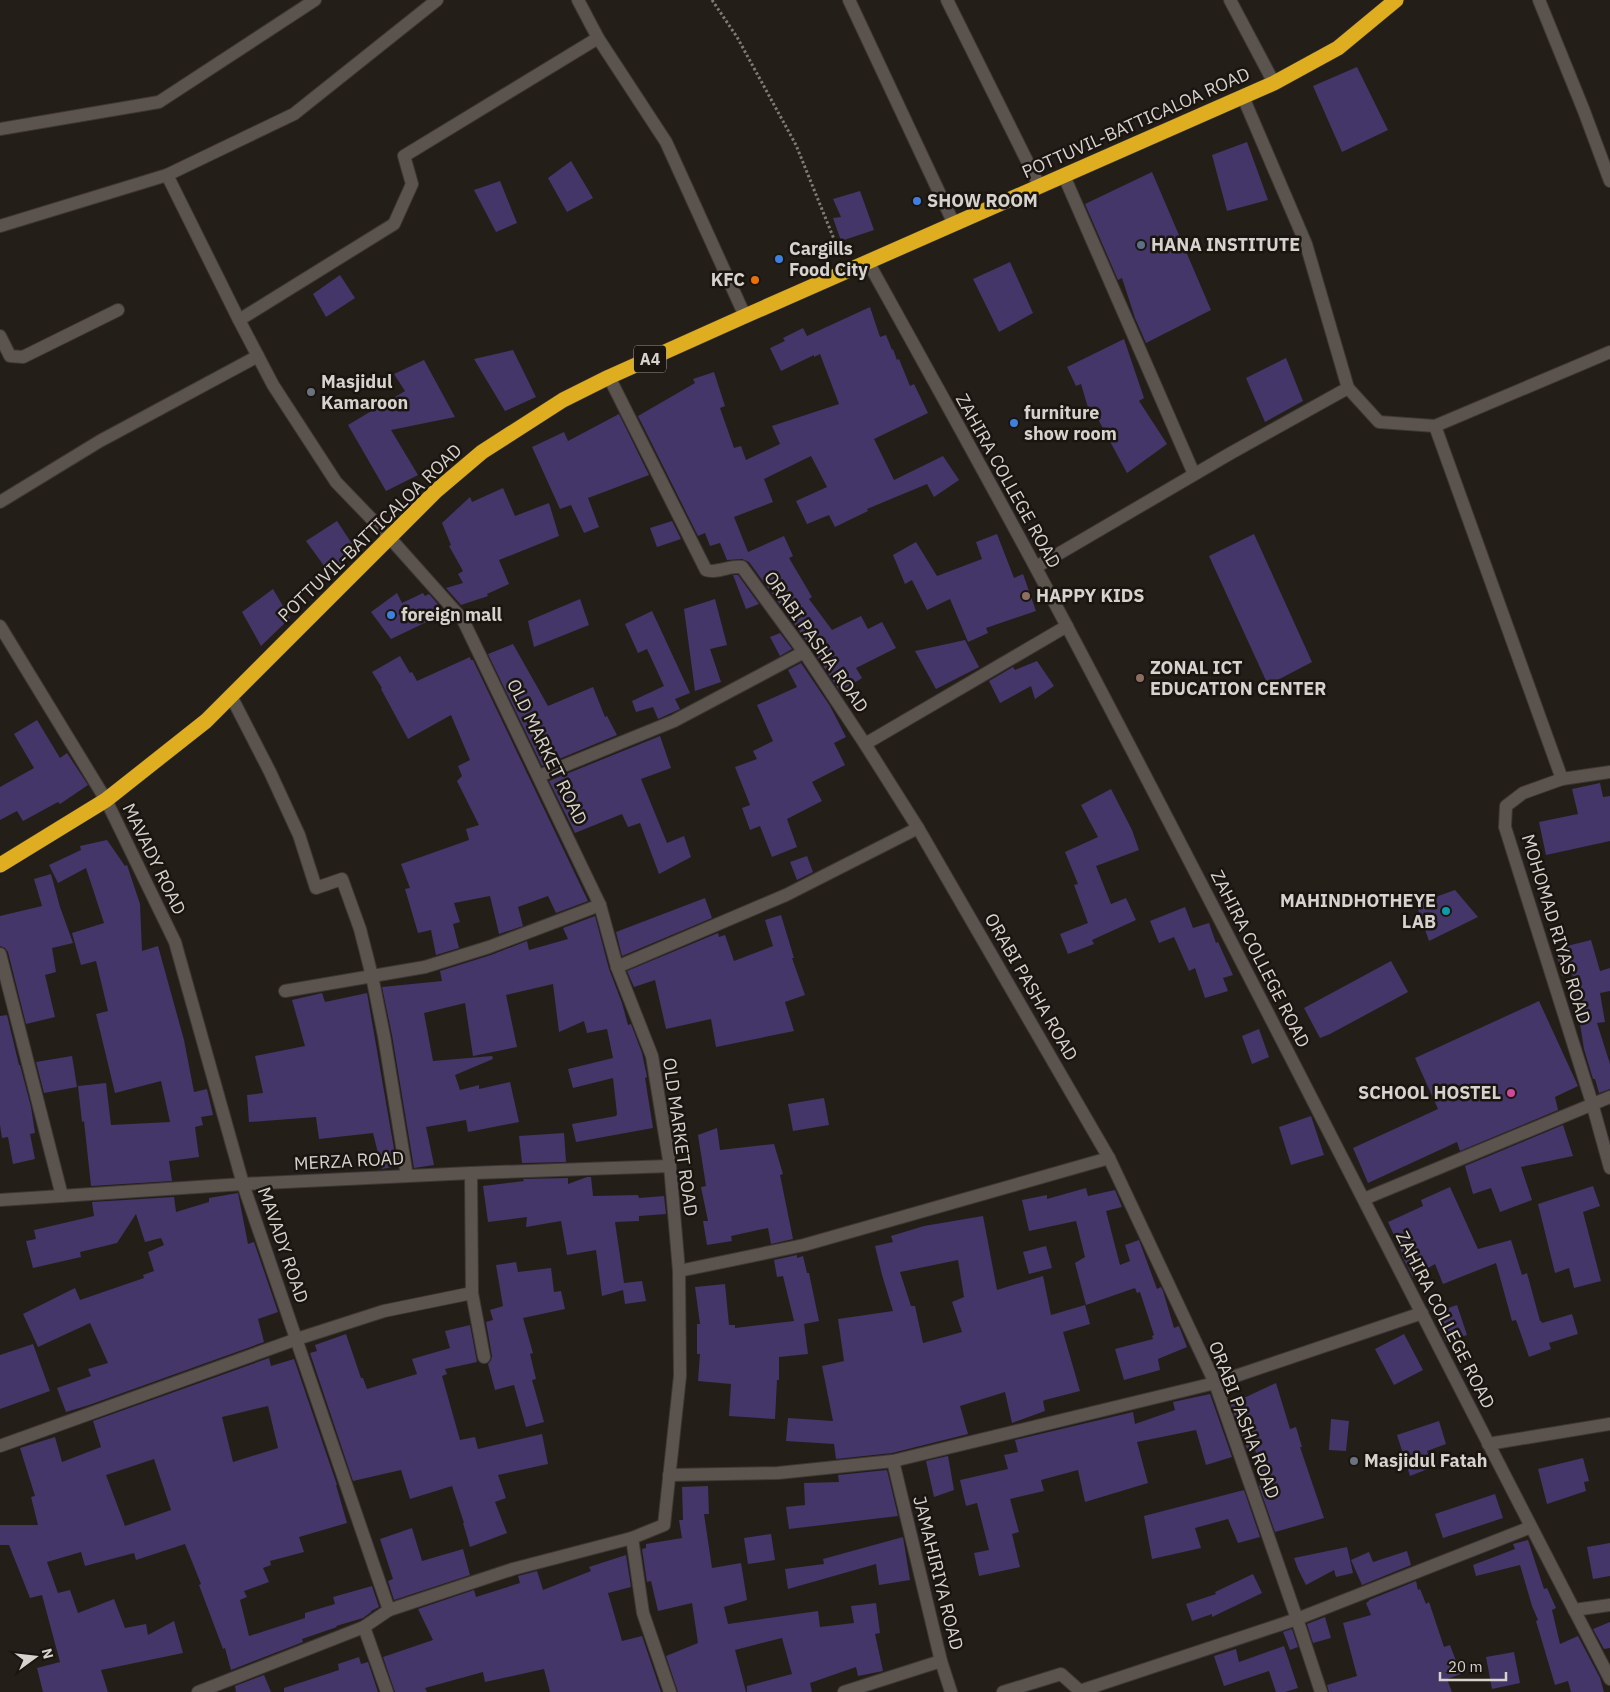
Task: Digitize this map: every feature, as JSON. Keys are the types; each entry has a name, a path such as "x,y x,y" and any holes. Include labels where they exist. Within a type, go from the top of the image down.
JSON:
{"highway":[{"name":"POTTUVIL-BATTICALOA ROAD","path":"0,865 106,800 206,721 436,491 482,452 563,400 609,377 745,316 1274,83 1338,48 1396,0"}],"street":[{"path":"0,130 159,102 315,0"},
{"path":"0,226 167,174 294,114 437,0"},
{"path":"578,0 598,38 666,142 745,316"},
{"path":"849,0 954,224"},
{"path":"947,0 1040,187"},
{"path":"1230,0 1274,83"},
{"path":"1539,0 1610,181"},
{"path":"239,320 394,224 412,184 404,156 598,38"},
{"path":"1243,97 1306,244 1348,388 1379,422 1435,426 1610,352"},
{"name":"OLD MARKET ROAD","path":"167,174 258,356 274,385 336,482 389,537 463,620 600,905 617,967 652,1056 670,1166 679,1271 680,1376 664,1525 632,1538"},
{"path":"1064,176 1194,474"},
{"name":"ZAHIRA COLLEGE ROAD","path":"868,262 1067,626 1610,1679"},
{"path":"0,336 10,356 23,357 118,310"},
{"path":"0,502 100,441 258,356"},
{"name":"ORABI PASHA ROAD","path":"609,377 706,570 711,572 735,566 742,567 804,652 918,828 1109,1158 1215,1383 1321,1692"},
{"path":"1036,567 1194,474 1348,388"},
{"path":"1435,426 1562,779"},
{"name":"MAVADY ROAD","path":"0,626 106,800 175,942 243,1184 389,1610"},
{"path":"865,744 1067,626"},
{"path":"539,776 674,722 804,652"},
{"path":"231,696 270,772 299,835 316,888 342,879 360,929 372,976 407,1176"},
{"name":"MOHOMAD RIYAS ROAD","path":"1610,772 1562,779 1524,793 1506,806 1505,827 1592,1103 1610,1168"},
{"path":"617,967 786,895 918,828"},
{"path":"285,991 425,967 471,953 600,905"},
{"path":"0,954 62,1196"},
{"path":"1364,1199 1610,1096"},
{"path":"679,1271 804,1245 1109,1158"},
{"name":"MERZA ROAD","path":"0,1200 243,1184 670,1166"},
{"path":"470,1173 472,1293 484,1357"},
{"path":"0,1446 297,1339 384,1311 472,1293"},
{"path":"669,1475 778,1473 893,1461 1215,1383 1422,1313"},
{"path":"1488,1444 1610,1424"},
{"name":"JAMAHIRIYA ROAD","path":"893,1461 941,1661 951,1692"},
{"path":"1003,1692 1061,1674 1080,1691 1297,1619 1531,1527"},
{"path":"198,1692 364,1628 389,1610 513,1569 632,1538 643,1613 670,1692"},
{"path":"1574,1610 1610,1605"},
{"path":"364,1628 387,1692"},
{"path":"844,1692 941,1661"}],"path":[{"path":"712,0 737,37 796,145 847,271"}],"building":[{"path":"1357,67 1388,130 1342,152 1313,86"},
{"path":"1247,142 1268,200 1227,211 1212,155"},
{"path":"571,161 593,198 567,212 548,178"},
{"path":"1152,172 1211,310 1146,343 1135,318 1122,278 1118,280 1085,204"},
{"path":"500,181 517,223 496,232 474,190"},
{"path":"860,191 874,230 841,241 833,218 841,217 833,199"},
{"path":"1010,262 1033,313 999,332 973,279"},
{"path":"340,275 355,298 326,317 313,294"},
{"path":"870,307 880,337 886,335 897,360 899,359 910,386 914,384 928,413 874,439 894,480 943,456 959,480 934,497 927,484 867,509 868,511 835,527 829,515 807,524 796,501 827,487 811,456 764,479 773,502 734,517 748,552 784,536 793,556 789,558 812,597 809,599 832,630 861,616 868,629 882,622 896,648 856,668 862,678 840,692 811,647 749,562 742,559 727,560 720,543 710,546 705,533 698,536 638,416 695,383 693,379 714,372 725,406 720,408 734,448 741,446 746,460 780,444 772,426 839,404 820,354 781,371 770,348 785,341 783,338 803,328 807,336"},
{"path":"1124,339 1144,398 1139,401 1167,444 1127,473 1098,419 1092,421 1081,384 1076,386 1067,367"},
{"path":"513,350 536,397 505,411 474,359"},
{"path":"1286,358 1303,401 1265,422 1246,378"},
{"path":"424,360 455,417 391,430 418,475 386,491 348,425 405,391 394,374"},
{"path":"619,414 649,475 588,498 599,527 584,533 571,505 560,509 532,447 564,432 568,441"},
{"path":"503,488 515,516 549,503 559,536 499,560 509,584 487,594 488,596 461,605 446,588 463,583 458,574 463,571 449,546 451,545 442,523 470,497 472,502"},
{"path":"337,521 356,550 330,574 306,541"},
{"path":"672,521 681,539 657,547 650,528"},
{"path":"997,534 1014,578 1023,574 1036,611 986,628 988,633 968,642 950,599 927,610 912,580 905,584 893,555 916,542 937,576 982,559 976,542"},
{"path":"1254,534 1312,662 1268,685 1209,556"},
{"path":"733,575 738,575 759,604 746,609"},
{"path":"273,589 290,618 261,646 242,612"},
{"path":"397,593 402,603 423,593 425,596 429,594 444,611 434,614 435,618 391,639 371,612"},
{"path":"580,599 589,625 534,647 528,621"},
{"path":"715,599 727,645 710,649 721,682 695,691 684,609"},
{"path":"652,611 690,693 675,699 680,709 658,719 653,707 636,712 632,701 664,686 647,649 638,653 625,624"},
{"path":"780,633 792,649 780,656 770,637"},
{"path":"965,640 979,667 936,689 915,651"},
{"path":"513,644 548,706 593,687 605,717 607,716 617,735 542,766 488,654"},
{"path":"400,656 417,681 470,657 473,660 588,901 556,913 548,896 518,907 523,926 499,934 490,896 454,903 460,922 453,924 459,948 436,955 431,930 418,933 405,889 410,888 401,864 469,840 466,829 479,825 457,781 462,776 458,766 470,760 451,715 408,739 372,672"},
{"path":"1037,661 1054,686 1035,699 1031,686 1000,703 989,681 1013,667 1015,670"},
{"path":"801,663 830,706 846,737 834,743 845,765 812,782 822,801 787,819 797,847 772,857 760,826 750,830 742,808 750,805 735,767 757,759 753,751 773,741 757,705 797,687 788,670"},
{"path":"37,720 60,758 67,753 88,785 60,804 58,802 23,821 17,811 0,820 0,787 34,768 14,734"},
{"path":"660,736 671,768 641,779 667,843 684,836 691,857 659,874 640,823 628,827 622,814 575,833 549,781"},
{"path":"1600,783 1603,797 1610,796 1610,841 1546,855 1539,822 1578,814 1572,789"},
{"path":"1111,789 1132,830 1139,850 1096,866 1111,904 1126,898 1136,920 1092,940 1094,944 1068,954 1060,934 1088,923 1074,885 1078,884 1065,852 1098,837 1081,805"},
{"path":"107,840 125,866 127,865 140,904 142,951 158,946 184,1040 194,1092 207,1089 213,1115 201,1117 203,1125 195,1127 199,1157 169,1161 172,1181 91,1186 78,1086 106,1083 111,1125 170,1122 161,1081 115,1093 96,1014 108,1011 96,961 81,965 72,933 104,923 86,868 58,883 49,865 81,850 80,846"},
{"path":"807,856 813,872 797,880 790,862"},
{"path":"51,874 73,943 52,948 56,972 45,975 55,1017 26,1024 8,952 0,946 0,916 42,906 34,879"},
{"name":"MAHINDHOTHEYE LAB","path":"1455,890 1478,917 1429,941 1416,904"},
{"path":"705,898 712,918 622,956 616,932"},
{"path":"1185,907 1193,928 1209,923 1216,943 1218,942 1233,975 1223,978 1228,991 1205,998 1195,968 1189,971 1174,937 1159,943 1150,921"},
{"path":"781,915 794,958 792,958 805,995 785,1002 794,1031 716,1047 711,1019 666,1029 655,980 634,987 627,971 718,933 719,937 725,935 734,961 773,946 765,920"},
{"path":"595,916 609,969 628,1025 631,1024 642,1053 653,1128 576,1142 572,1124 616,1116 617,1114 613,1078 573,1088 568,1069 613,1058 607,1029 587,1033 584,1021 559,1032 553,984 506,995 517,1047 473,1056 465,1003 424,1013 433,1061 492,1056 493,1059 455,1075 460,1090 479,1085 479,1089 510,1082 519,1122 468,1132 466,1120 426,1127 434,1165 414,1168 382,987 442,981 440,971 527,941 529,950 568,939 563,928"},
{"path":"1591,940 1600,971 1610,968 1610,991 1600,993 1605,1022 1597,1023 1610,1064 1610,1089 1599,1093 1584,1049 1572,973 1562,976 1555,949"},
{"path":"1391,961 1408,992 1320,1038 1304,1008"},
{"path":"322,993 325,1002 367,993 397,1166 382,1169 373,1133 319,1139 316,1117 249,1122 247,1095 263,1093 255,1056 305,1046 292,1000"},
{"path":"1539,1001 1578,1086 1555,1097 1558,1110 1460,1151 1457,1142 1368,1183 1353,1148 1438,1109 1415,1058"},
{"path":"7,1015 31,1107 35,1133 30,1134 35,1159 13,1164 8,1137 2,1138 0,1125 0,1016"},
{"path":"1259,1029 1269,1057 1252,1064 1242,1036"},
{"path":"72,1056 77,1087 44,1093 36,1062"},
{"path":"824,1098 829,1125 793,1131 788,1104"},
{"path":"1311,1116 1324,1155 1291,1165 1279,1127"},
{"path":"1563,1125 1573,1156 1521,1167 1532,1200 1500,1212 1491,1188 1473,1194 1465,1166"},
{"path":"717,1128 720,1150 774,1144 783,1174 780,1175 793,1239 771,1244 768,1228 731,1236 732,1241 707,1245 703,1221 708,1221 701,1187 706,1186 698,1135"},
{"path":"564,1133 566,1162 522,1163 519,1136"},
{"path":"591,1177 593,1196 638,1195 639,1198 664,1196 666,1214 639,1216 639,1221 615,1222 624,1283 642,1281 646,1301 625,1304 623,1290 602,1296 596,1250 567,1255 561,1221 526,1227 527,1217 488,1222 483,1186 524,1181 523,1179 568,1178 568,1184"},
{"path":"1593,1186 1600,1206 1583,1212 1601,1281 1574,1288 1569,1268 1555,1273 1538,1204"},
{"path":"1450,1187 1478,1249 1511,1240 1522,1275 1527,1273 1540,1321 1542,1323 1572,1314 1578,1334 1549,1343 1551,1349 1529,1357 1516,1320 1512,1321 1496,1263 1443,1284 1435,1264 1413,1277 1388,1222 1423,1206 1421,1200"},
{"path":"1086,1188 1088,1196 1115,1190 1122,1207 1106,1211 1120,1265 1130,1261 1125,1245 1139,1240 1157,1289 1161,1287 1163,1291 1174,1328 1179,1326 1187,1347 1158,1359 1160,1370 1124,1380 1115,1349 1153,1339 1152,1336 1154,1335 1140,1292 1137,1293 1135,1288 1086,1305 1075,1263 1085,1257 1076,1221 1029,1231 1022,1200 1047,1195 1047,1199"},
{"path":"238,1193 248,1244 254,1242 278,1312 258,1319 264,1342 66,1412 57,1388 91,1376 88,1369 108,1363 90,1323 38,1347 23,1314 75,1288 80,1300 144,1278 143,1275 154,1271 148,1252 164,1245 161,1238 145,1242 136,1214 117,1243 80,1252 81,1257 33,1268 26,1241 36,1239 34,1230 94,1216 92,1202 174,1197 176,1212 209,1202 209,1198"},
{"path":"983,1216 997,1290 1043,1276 1051,1315 1085,1305 1090,1324 1063,1332 1080,1391 1045,1400 1043,1401 1045,1411 1012,1423 1005,1392 960,1406 968,1434 892,1453 836,1459 834,1444 786,1441 788,1418 833,1421 822,1366 844,1361 838,1319 893,1311 875,1246 893,1242 891,1236 924,1226","holes":["958,1260 964,1297 952,1302 962,1332 923,1343 915,1306 911,1306 900,1272"]},
{"path":"1046,1246 1052,1268 1029,1274 1023,1252"},
{"path":"797,1255 797,1258 803,1256 807,1273 809,1273 819,1321 804,1324 808,1354 779,1357 775,1419 729,1416 731,1384 698,1381 700,1354 697,1354 697,1324 700,1324 695,1287 725,1284 729,1325 735,1325 735,1328 794,1321 783,1276 777,1277 774,1260"},
{"path":"516,1262 518,1272 551,1268 554,1292 561,1291 565,1309 523,1318 533,1353 530,1354 536,1379 532,1380 544,1422 526,1427 514,1385 495,1390 488,1364 492,1356 486,1322 493,1320 490,1310 503,1306 496,1265"},
{"path":"1457,1305 1467,1335 1446,1342 1434,1313"},
{"path":"470,1325 477,1362 445,1369 447,1374 442,1376 460,1440 475,1437 478,1449 542,1434 548,1464 498,1475 506,1498 495,1502 507,1533 470,1547 452,1486 410,1499 401,1470 353,1481 310,1353 317,1351 315,1345 346,1334 361,1378 363,1378 367,1389 417,1374 412,1359 450,1348 445,1331"},
{"path":"1404,1334 1423,1370 1394,1385 1375,1349"},
{"path":"33,1344 50,1391 0,1409 0,1355"},
{"path":"269,1358 271,1366 294,1359 337,1485 347,1523 299,1537 304,1552 270,1561 271,1565 263,1568 269,1582 244,1591 247,1597 240,1600 249,1636 305,1618 305,1613 335,1604 333,1597 372,1586 379,1607 363,1618 302,1639 303,1642 231,1670 225,1648 223,1649 185,1544 136,1560 134,1553 85,1566 81,1552 47,1562 58,1593 70,1590 78,1613 114,1599 125,1628 146,1624 148,1635 174,1621 183,1653 101,1670 108,1692 43,1692 37,1668 60,1662 42,1595 30,1598 9,1545 0,1545 0,1525 38,1525 31,1497 35,1496 20,1448 55,1437 62,1462 101,1447 93,1421","holes":["268,1406 278,1448 233,1462 222,1417","154,1459 171,1510 125,1526 106,1475"]},
{"path":"1276,1383 1290,1429 1296,1427 1302,1447 1300,1447 1324,1518 1275,1532 1259,1486 1266,1484 1255,1450 1248,1452 1230,1403 1237,1398 1246,1397"},
{"path":"1210,1394 1232,1457 1206,1465 1196,1430 1137,1442 1148,1483 1085,1502 1078,1470 1041,1480 1044,1491 1010,1499 1019,1532 1012,1534 1020,1567 979,1576 974,1553 989,1550 977,1503 966,1506 960,1480 1008,1469 1004,1455 1018,1452 1015,1440 1133,1412 1135,1424 1175,1410 1173,1402"},
{"path":"1331,1419 1349,1421 1346,1451 1329,1450"},
{"path":"1439,1421 1446,1444 1427,1451 1433,1467 1410,1476 1397,1435"},
{"path":"948,1456 954,1490 934,1497 926,1461"},
{"path":"1583,1458 1589,1481 1584,1482 1586,1491 1547,1504 1538,1469"},
{"path":"887,1470 898,1516 789,1529 786,1507 805,1505 804,1483 839,1482 838,1475"},
{"path":"708,1486 709,1514 704,1514 712,1568 741,1563 747,1600 724,1607 728,1624 818,1611 820,1627 854,1623 851,1606 876,1603 880,1633 875,1634 883,1671 858,1676 856,1667 810,1683 812,1692 747,1692 747,1686 792,1674 782,1638 735,1650 746,1692 678,1692 666,1656 698,1643 692,1603 658,1611 651,1581 647,1582 642,1549 646,1548 646,1544 682,1538 679,1520 683,1520 682,1487"},
{"path":"1244,1490 1260,1537 1238,1543 1228,1519 1195,1528 1201,1548 1152,1559 1144,1516"},
{"path":"1495,1494 1503,1518 1443,1538 1435,1514"},
{"path":"412,1528 422,1561 463,1549 470,1575 394,1600 388,1581 393,1579 380,1539"},
{"path":"771,1534 775,1560 748,1564 744,1538"},
{"path":"903,1537 910,1580 879,1585 876,1564 788,1589 785,1569 824,1564 823,1559"},
{"path":"1528,1540 1544,1589 1547,1588 1556,1608 1552,1610 1560,1644 1578,1636 1600,1678 1604,1692 1571,1692 1568,1681 1555,1685 1536,1621 1538,1620 1520,1565 1476,1576 1473,1565 1515,1549 1513,1544"},
{"path":"1610,1543 1610,1576 1593,1579 1587,1547"},
{"path":"1347,1547 1353,1573 1336,1577 1334,1570 1306,1585 1294,1558"},
{"path":"1407,1551 1411,1565 1362,1585 1351,1560 1369,1552 1373,1562"},
{"path":"626,1555 631,1587 608,1593 622,1641 642,1636 661,1692 550,1692 544,1669 485,1682 483,1672 425,1688 427,1692 395,1692 383,1657 433,1640 418,1609 474,1590 476,1597 520,1583 518,1576 537,1571 543,1590 591,1571 589,1567"},
{"path":"1253,1574 1262,1593 1212,1617 1212,1614 1192,1621 1186,1604 1216,1594 1215,1592"},
{"path":"1416,1581 1418,1590 1420,1589 1426,1604 1429,1602 1444,1647 1450,1645 1461,1674 1447,1679 1452,1692 1329,1692 1327,1685 1357,1676 1343,1623 1371,1615 1366,1603 1369,1600"},
{"path":"1325,1617 1331,1638 1313,1643 1307,1624"},
{"path":"1610,1622 1610,1648 1604,1649 1593,1629"},
{"path":"1292,1629 1298,1647 1290,1650 1283,1632"},
{"path":"1284,1646 1298,1688 1285,1692 1276,1692 1269,1671 1224,1686 1214,1656 1236,1649 1239,1662"},
{"path":"1514,1652 1520,1683 1492,1689 1486,1657"},
{"path":"359,1657 361,1664 368,1662 378,1692 284,1692 284,1688 339,1670 338,1664"},
{"path":"264,1675 271,1692 236,1692 235,1686"}],"place":[{"name":"SHOW ROOM","path":"917,201"},
{"name":"HANA INSTITUTE","path":"1141,245"},
{"name":"Cargills Food City","path":"779,259"},
{"name":"KFC","path":"755,280"},
{"name":"Masjidul Kamaroon","path":"311,392"},
{"name":"furniture show room","path":"1014,423"},
{"name":"HAPPY KIDS","path":"1026,596"},
{"name":"foreign mall","path":"391,615"},
{"name":"ZONAL ICT EDUCATION CENTER","path":"1140,678"},
{"name":"MAHINDHOTHEYE LAB","path":"1446,911"},
{"name":"SCHOOL HOSTEL","path":"1511,1093"},
{"name":"Masjidul Fatah","path":"1354,1461"}]}
